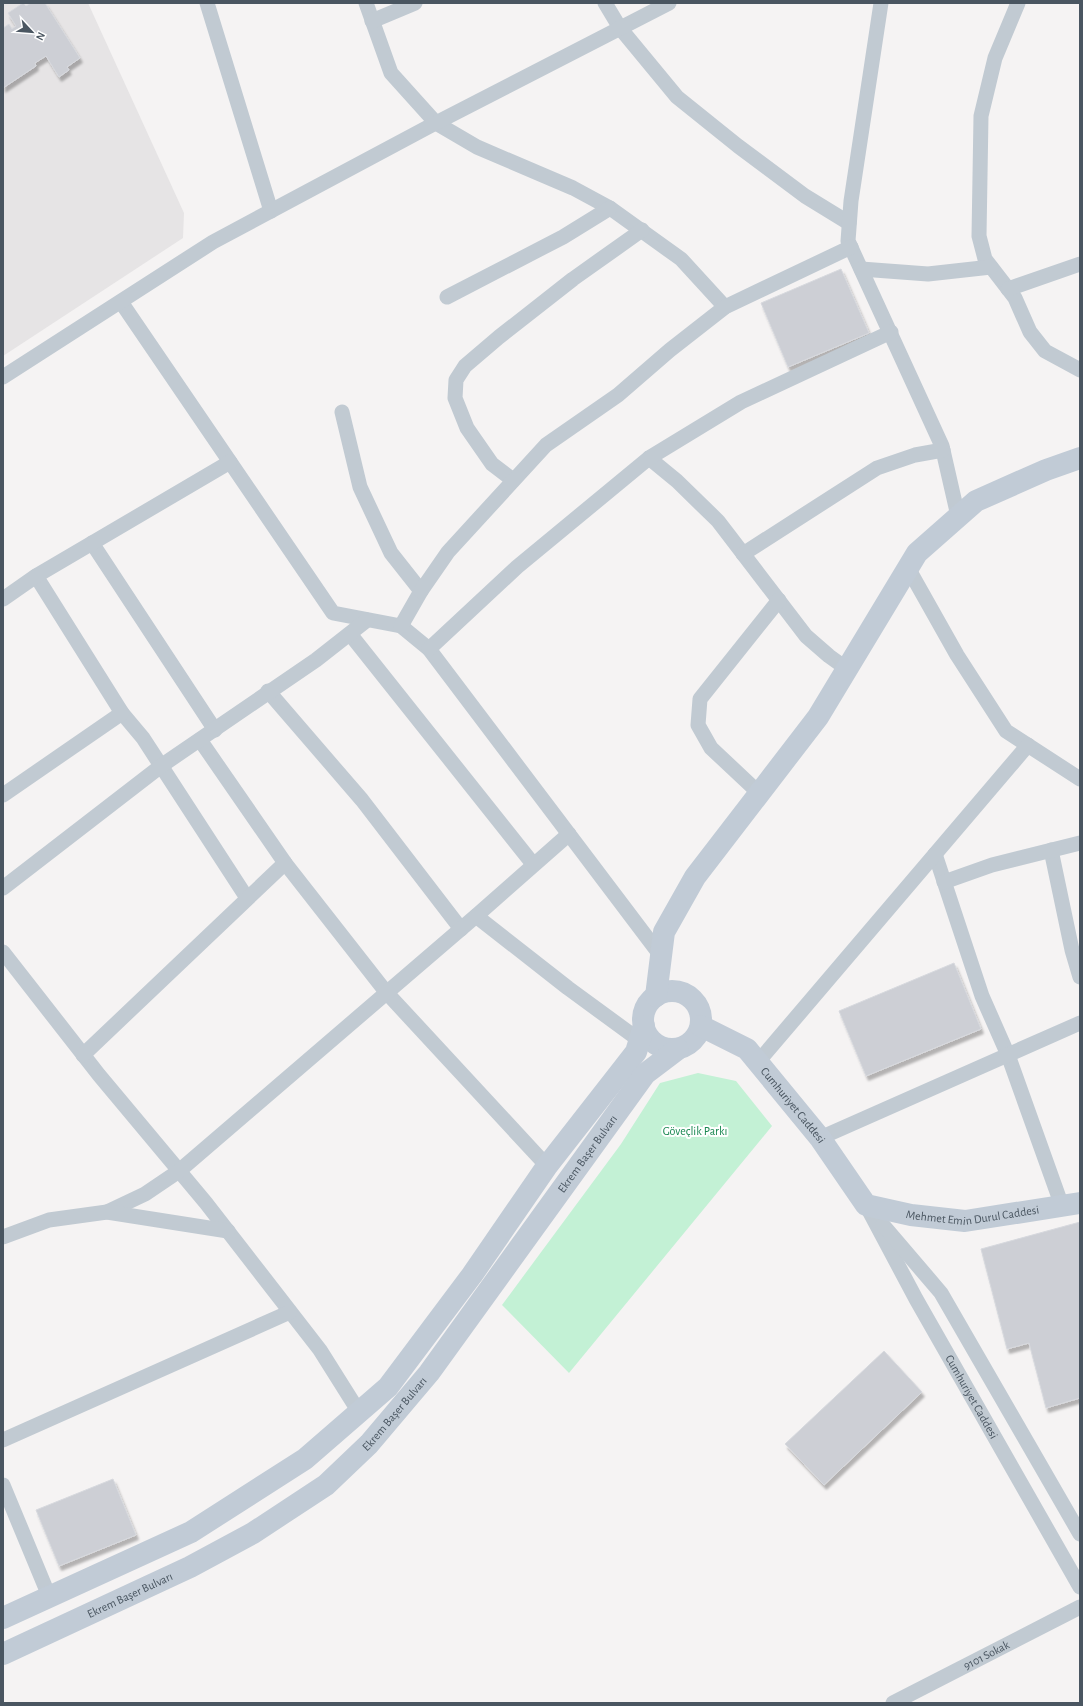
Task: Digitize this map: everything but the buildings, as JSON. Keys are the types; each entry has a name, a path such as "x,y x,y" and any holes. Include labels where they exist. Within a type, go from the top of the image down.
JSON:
{"main road":[{"path":"656,996 664,932 695,877 818,717 917,552 976,501 1046,470 1080,458"},
{"path":"678,991 689,996 697,1004 701,1014 701,1026 697,1037 689,1045 678,1049 667,1049 656,1045 648,1037 641,1033 644,1015 648,1004 656,996 666,992 678,991"},
{"name":"Cumhuriyet Caddesi","path":"701,1026 747,1049 820,1138 866,1205"},
{"name":"Ekrem Başer Bulvarı","path":"3,1618 191,1532 304,1459 388,1387 472,1275 547,1166 636,1052 641,1033"},
{"name":"Ekrem Başer Bulvarı","path":"3,1654 190,1567 253,1533 326,1485 369,1444 429,1373 645,1074 678,1049"},
{"name":"Mehmet Emin Durul Caddesi","path":"866,1205 911,1215 965,1221 1071,1204"}],"street":[{"path":"207,3 271,212"},
{"path":"366,3 392,73 436,123 477,147 573,188 610,208 681,259 725,307"},
{"path":"372,21 415,3"},
{"path":"605,3 620,28 677,97 738,146 805,196 849,223"},
{"path":"3,377 213,242 436,123 669,3"},
{"path":"881,3 851,201 848,241 891,332 943,450 958,516"},
{"path":"1018,3 995,58 982,116 979,236 985,259 1015,298 1030,332 1045,351 1080,370"},
{"path":"447,297 563,237 610,208"},
{"path":"513,480 492,464 467,428 455,398 456,380 465,366 498,337 573,279 642,230"},
{"path":"401,626 421,591 448,552 546,445 618,395 670,350 725,307 851,248"},
{"path":"1008,289 1080,264"},
{"path":"861,269 928,274 991,267"},
{"path":"120,302 333,613 401,626 429,649 661,956"},
{"path":"429,649 517,567 649,458 741,402 891,332"},
{"path":"342,412 360,487 391,553 421,591"},
{"path":"743,554 877,468 915,455 943,450"},
{"path":"649,458 677,481 718,522 806,636 829,656 847,668"},
{"path":"3,599 36,576 230,462"},
{"path":"92,543 216,730"},
{"path":"908,568 957,655 1006,731 1080,779"},
{"path":"36,576 122,713 143,738 247,898"},
{"path":"759,793 711,748 698,725 700,699 779,600"},
{"path":"3,888 161,766 216,730 268,691 316,660 367,620"},
{"path":"350,634 533,864"},
{"path":"268,691 362,800 461,928"},
{"path":"3,795 122,713"},
{"path":"200,740 285,863 386,992 547,1166"},
{"path":"758,1062 1028,745"},
{"path":"107,1212 145,1194 179,1171 476,916 533,864 569,834"},
{"path":"944,882 992,865 1080,843"},
{"path":"1051,850 1072,950 1080,977"},
{"path":"935,854 982,996 1071,1204"},
{"path":"82,1055 285,863"},
{"path":"476,916 568,988 641,1033"},
{"path":"3,952 82,1055 228,1231 320,1350 359,1412"},
{"path":"820,1138 1080,1023"},
{"name":"Cumhuriyet Caddesi","path":"866,1205 941,1293 1080,1534"},
{"name":"Cumhuriyet Caddesi","path":"866,1205 916,1299 1080,1586"},
{"path":"3,1237 49,1220 107,1212 228,1231"},
{"path":"3,1440 290,1312"},
{"path":"3,1484 49,1596"},
{"name":"9101 Sokak","path":"893,1703 916,1698 1080,1607"}],"shaded area":[{"path":"3,3 88,3 184,213 183,238 3,356"}],"green space":[{"name":"Göveçlik Parkı","path":"698,1073 736,1081 772,1126 569,1373 502,1305 621,1144 660,1083"}]}
